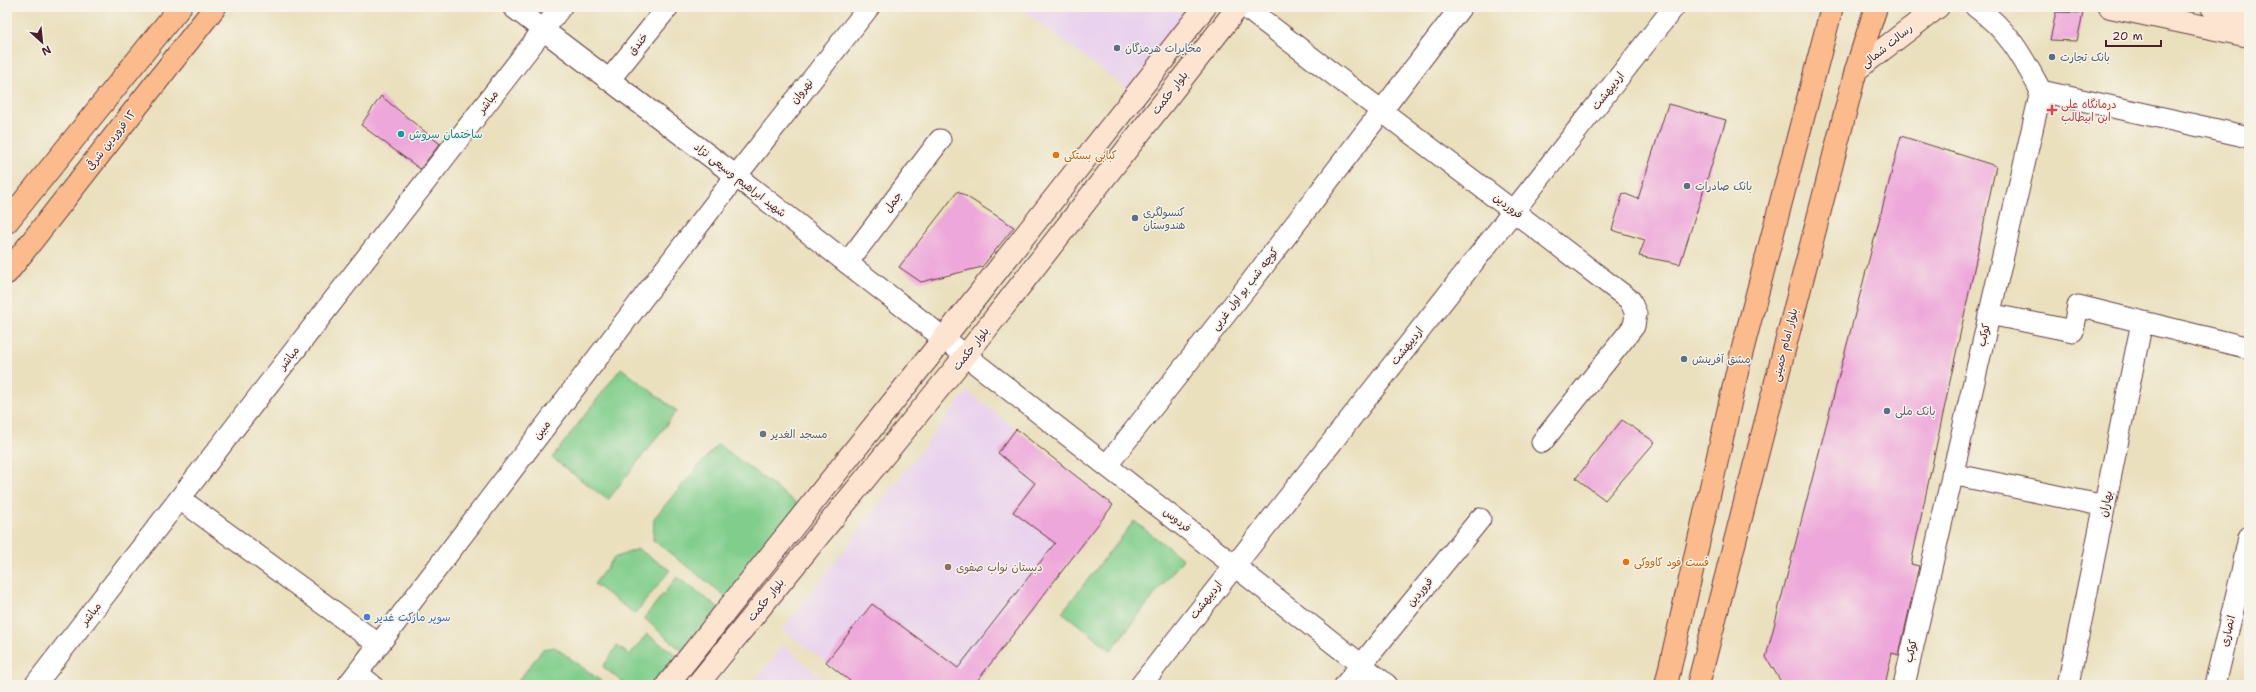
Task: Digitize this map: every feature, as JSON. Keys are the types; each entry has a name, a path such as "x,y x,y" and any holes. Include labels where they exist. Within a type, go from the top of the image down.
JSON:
{"main road":[{"path":"7,222 180,7"},
{"name":"١٢ فروردین شرقی","path":"7,273 215,7"},
{"name":"بلوار امام خمینی","path":"1698,685 1856,70 1876,7"},
{"path":"1666,685 1740,359 1829,11"}],"street":[{"name":"شهید ابراهیم وسیعی نژاد","path":"513,7 736,176 966,355"},
{"name":"مباشر","path":"35,685 562,7"},
{"name":"خندق","path":"609,80 668,7"},
{"name":"نهروان","path":"736,176 869,7"},
{"path":"667,685 944,338 1205,7"},
{"name":"بلوار حکمت","path":"697,685 966,355 1238,7"},
{"name":"فروردین","path":"1245,7 1380,111 1514,210 1630,300 1636,314 1634,326 1542,442"},
{"name":"کوچه شب بو اول غربی","path":"1107,465 1251,282 1380,111 1461,7"},
{"name":"اردیبهشت","path":"1141,685 1233,565 1674,7"},
{"name":"رسالت شمالی","path":"1856,70 1938,7"},
{"path":"1976,7 1987,16 2016,46 2041,91 2249,137"},
{"path":"2110,7 2249,36"},
{"path":"2212,7 2249,16"},
{"name":"کوکب","path":"1904,685 2041,91"},
{"name":"جمل","path":"847,263 940,140"},
{"name":"مبین","path":"359,681 378,644 736,176"},
{"path":"1989,314 2073,331 2078,306 2249,348"},
{"name":"بهاران","path":"2068,685 2142,322"},
{"name":"فردوس","path":"966,355 1387,685"},
{"path":"1952,474 2105,506"},
{"path":"180,499 378,644"},
{"name":"فروردین","path":"1345,685 1480,519"},
{"name":"انصاری","path":"2216,685 2245,577 2249,537"}],"shaded area":[{"name":"مخابرات هرمزگان","path":"1018,7 1193,7 1128,90"},
{"name":"دبستان نواب صفوی","path":"967,391 1113,505 974,685 855,685 783,629"},
{"path":"783,644 829,685 753,685"}],"green space":[{"path":"621,368 677,411 608,500 552,458"},
{"path":"718,444 799,505 728,598 653,540 654,518"},
{"path":"1134,521 1183,559 1111,650 1062,612"},
{"path":"638,549 670,570 635,614 594,584 614,558"},
{"path":"677,577 719,608 682,651 644,618"},
{"path":"647,634 678,656 655,685 627,685 603,667 617,646 630,655"},
{"path":"555,647 606,685 515,685 543,649"}],"building":[{"name":"بانک تجارت","path":"2056,12 2083,13 2077,41 2050,40"},
{"name":"ساختمان سروش","path":"381,96 440,144 420,169 361,125"},
{"name":"بانک صادرات","path":"1668,104 1726,120 1680,264 1639,256 1645,240 1612,230 1623,193 1638,199"},
{"name":"بانک ملی","path":"1901,136 1996,166 1911,564 1919,566 1899,655 1892,653 1885,685 1783,685 1766,657"},
{"path":"958,191 1014,227 982,267 921,282 899,267"},
{"path":"1622,420 1655,442 1605,500 1576,478"},
{"name":"دبستان نواب صفوی","path":"1016,429 1113,505 974,685 855,685 826,662 872,604 958,668 1055,543 1013,512 1035,483 998,453"}],"place":[{"name":"مخابرات هرمزگان","path":"1117,48"},
{"name":"بانک تجارت","path":"2052,57"},
{"name":"درمانگاه علی ابن ابیطالب","path":"2052,110"},
{"name":"ساختمان سروش","path":"401,134"},
{"name":"کبابی بستکی","path":"1056,155"},
{"name":"بانک صادرات","path":"1687,186"},
{"name":"کنسولگری هندوستان","path":"1135,218"},
{"name":"مشق آفرینش","path":"1684,359"},
{"name":"بانک ملی","path":"1887,411"},
{"name":"مسجد الغدیر","path":"763,434"},
{"name":"فست فود کاووکی","path":"1626,562"},
{"name":"دبستان نواب صفوی","path":"948,567"},
{"name":"سوپر مارکت غدیر","path":"367,617"}]}
